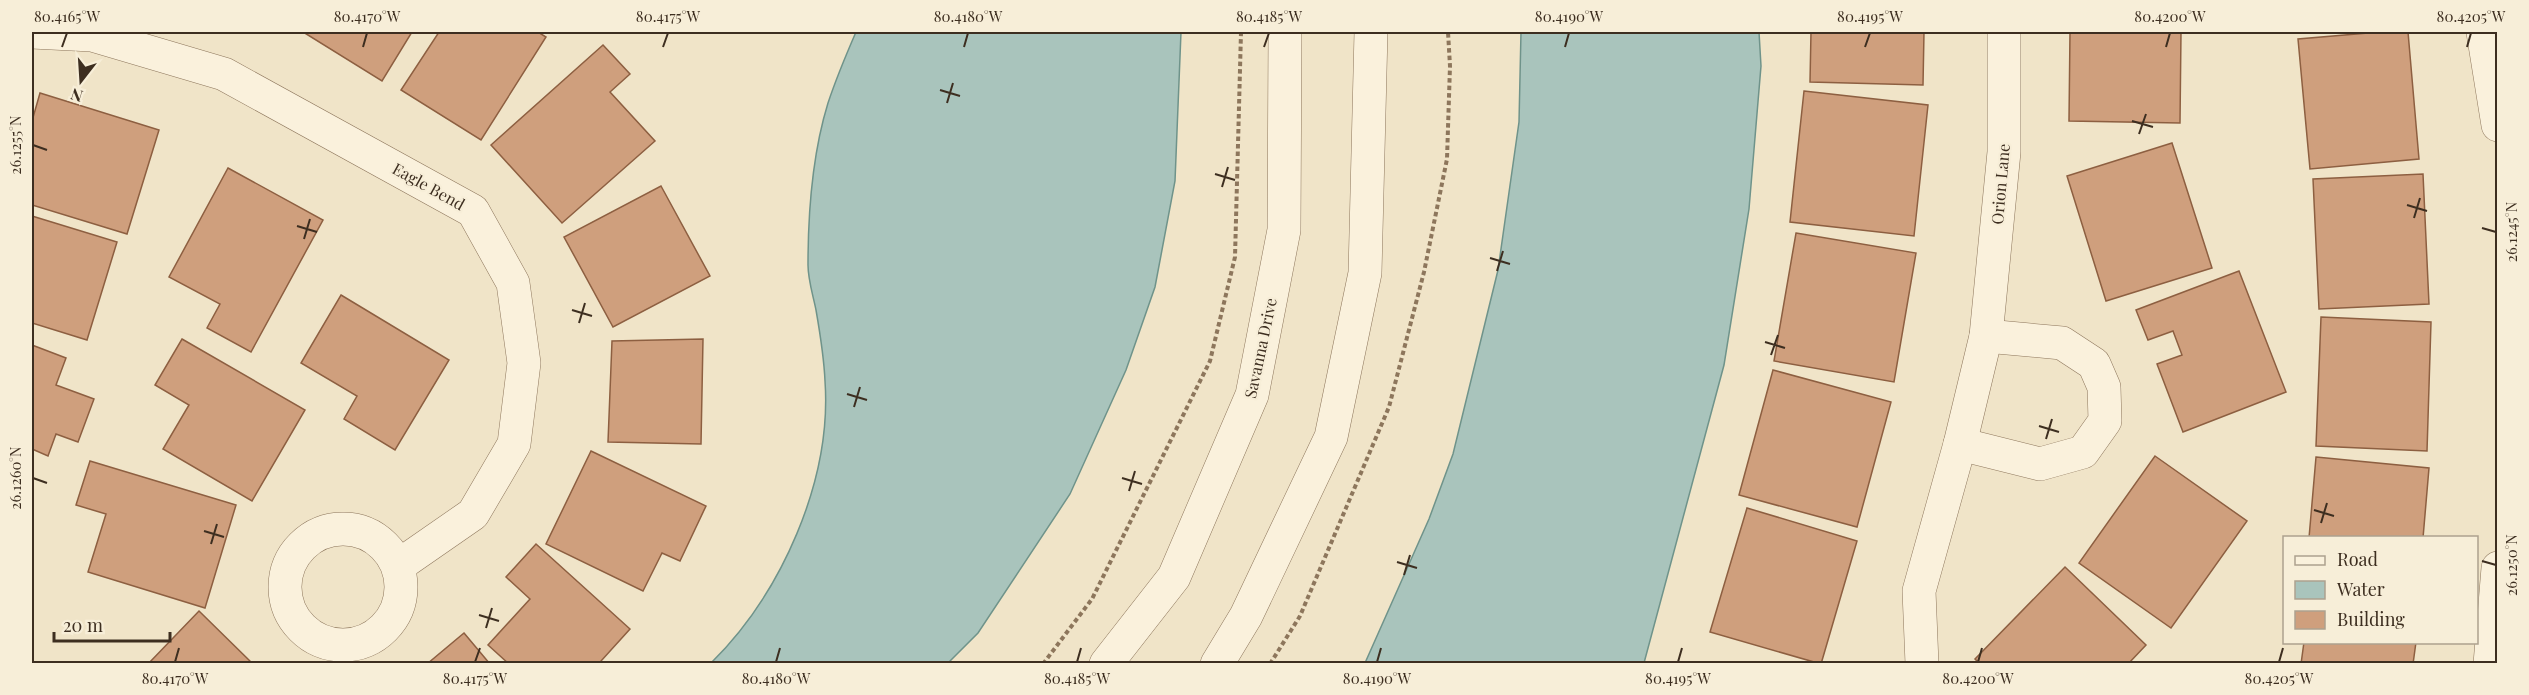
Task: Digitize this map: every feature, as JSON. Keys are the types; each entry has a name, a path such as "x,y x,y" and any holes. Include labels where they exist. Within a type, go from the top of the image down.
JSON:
{"street":[{"name":"Eagle Bend","path":"32,32 92,35 224,74 473,210 513,283 524,363 514,444 473,514 398,566"},
{"name":"Savanna Drive","path":"1106,663 1174,578 1252,395 1284,230 1286,32"},
{"path":"1217,663 1246,616 1331,437 1365,273 1371,32"},
{"name":"Orion Lane","path":"1922,663 1919,591 1960,444 1986,336 2004,152 2004,32"},
{"path":"2483,32 2498,125"},
{"path":"1960,444 2040,464 2083,452 2105,421 2104,387 2094,364 2062,343 1986,336"},
{"path":"2490,663 2498,568"}],"path":[{"path":"1043,663 1092,599 1210,361 1235,257 1241,32"}],"water":[{"path":"856,32 1181,32 1175,181 1155,287 1126,370 1070,494 978,633 948,663 711,663 759,604 780,570 797,534 820,458 825,419 825,381 816,310 808,271 810,204 818,143 828,103"},
{"path":"1521,32 1759,32 1761,66 1749,209 1724,365 1644,663 1365,663 1429,519 1453,454 1498,270 1519,122"}],"building":[{"path":"303,32 412,32 382,81"},
{"path":"439,32 538,32 546,37 481,140 401,90"},
{"path":"1811,32 1924,32 1923,85 1810,82"},
{"path":"2070,32 2181,32 2180,123 2069,121"},
{"path":"2408,32 2419,159 2310,169 2298,39"},
{"path":"603,45 630,74 610,92 655,141 562,223 491,145"},
{"path":"1804,91 1928,105 1914,236 1790,222"},
{"path":"40,93 159,130 127,234 32,205 32,121"},
{"path":"2172,143 2212,268 2106,301 2067,176"},
{"path":"228,168 323,220 251,352 207,328 220,304 169,277"},
{"path":"2423,174 2429,304 2319,309 2313,179"},
{"path":"661,186 710,276 613,327 564,237"},
{"path":"32,216 117,242 87,340 32,323"},
{"path":"1796,233 1916,253 1894,382 1774,361"},
{"path":"2239,271 2286,392 2183,432 2157,364 2182,355 2173,331 2148,340 2136,310"},
{"path":"341,295 449,360 395,450 344,419 357,396 301,363"},
{"path":"2321,317 2431,322 2427,451 2316,446"},
{"path":"182,339 305,410 252,501 163,449 189,405 155,385"},
{"path":"703,339 701,444 608,442 612,341"},
{"path":"32,345 66,358 56,385 94,399 78,442 56,434 48,456 32,449"},
{"path":"1773,370 1891,402 1857,527 1739,495"},
{"path":"591,451 706,506 680,561 662,553 643,591 546,544"},
{"path":"2155,456 2247,521 2171,628 2079,563"},
{"path":"2316,457 2429,468 2423,536 2309,536"},
{"path":"90,461 236,505 205,608 88,572 106,514 76,505"},
{"path":"1747,508 1857,541 1821,664 1710,632"},
{"path":"536,544 630,629 601,661 603,664 509,664 488,645 530,599 506,577"},
{"path":"2065,567 2146,645 2128,664 1980,664 1975,659"},
{"path":"199,611 253,664 148,664"},
{"path":"464,633 490,664 427,664"},
{"path":"2304,644 2416,644 2413,664 2301,664"}]}
